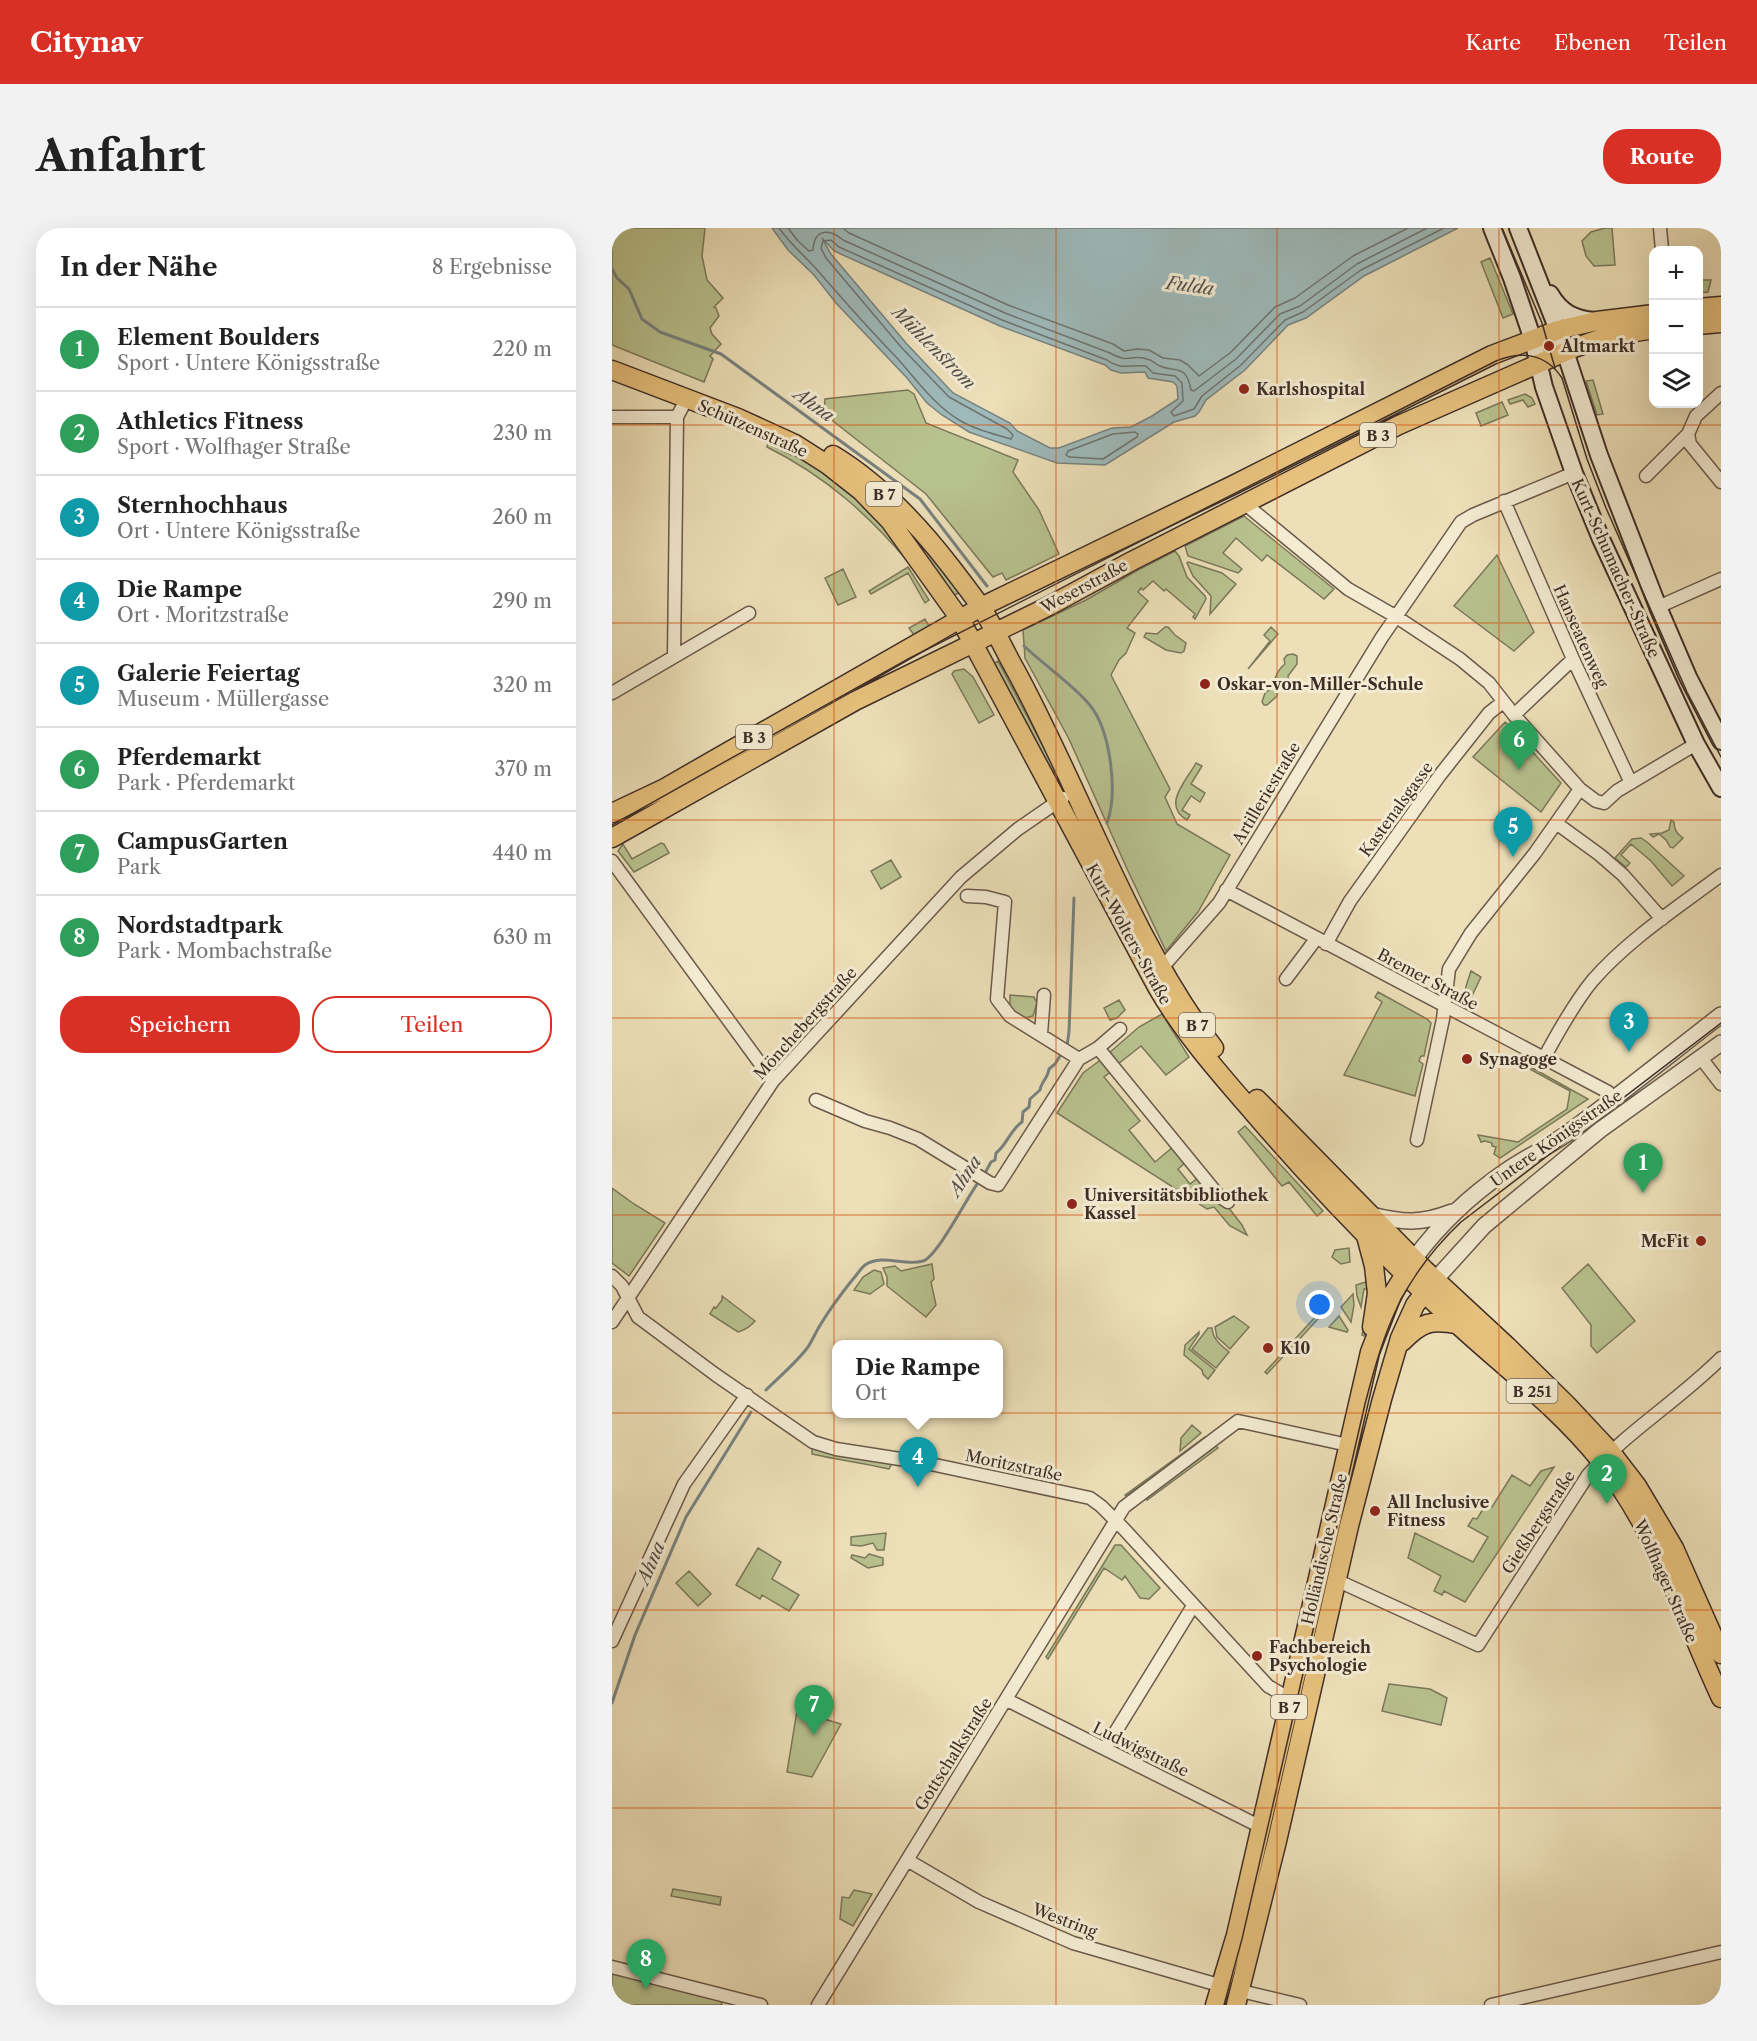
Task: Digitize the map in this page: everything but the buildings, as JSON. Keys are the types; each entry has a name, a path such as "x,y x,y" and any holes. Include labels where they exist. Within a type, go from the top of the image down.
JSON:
{"main road":[{"path":"1518,228 1538,276 1560,310 1581,319 1597,321"},
{"name":"Kurt-Schumacher-Straße","path":"1492,229 1533,340 1544,387 1574,472 1601,538 1696,744 1721,788"},
{"name":"Kurt-Schumacher-Straße","path":"1538,276 1566,351 1599,455 1658,607 1688,677 1721,741"},
{"path":"1703,308 1721,306"},
{"name":"B 3","path":"1558,330 1597,321 1649,314"},
{"path":"1703,325 1721,323"},
{"name":"Weserstraße","path":"612,813 663,789 981,608 1492,355 1558,330"},
{"name":"B 3","path":"1566,351 1605,337 1649,330"},
{"name":"Weserstraße","path":"612,838 855,701 1066,597 1244,503 1399,425 1566,351"},
{"name":"Schützenstraße","path":"612,358 795,444 828,465 861,491 890,521 960,619"},
{"name":"Schützenstraße","path":"612,370 758,414 836,456 867,478 904,512 934,545 981,608"},
{"name":"Kurt-Wolters-Straße","path":"981,608 1033,703 1121,888 1179,1022 1293,1159 1366,1235 1409,1266"},
{"name":"Kurt-Wolters-Straße","path":"960,619 1057,802 1155,969 1239,1080 1371,1215 1409,1266 1429,1286"},
{"name":"B 7","path":"1366,1235 1374,1266 1377,1293 1370,1352"},
{"name":"Holländische Straße","path":"1215,2005 1222,1986 1261,1827 1370,1352 1392,1295 1409,1266"},
{"name":"Holländische Straße","path":"1239,1998 1287,1802 1336,1580 1397,1347 1415,1305 1429,1286"},
{"name":"Wolfhager Straße","path":"1429,1286 1458,1301 1566,1404 1606,1456"},
{"name":"Wolfhager Straße","path":"1429,1286 1459,1326 1637,1486 1674,1548 1707,1629 1721,1654"},
{"path":"1397,1347 1425,1323 1435,1322 1459,1326"},
{"name":"Wolfhager Straße","path":"1707,1629 1721,1698"}],"street":[{"path":"1660,228 1662,246"},
{"path":"1646,476 1688,434 1696,416 1721,393"},
{"path":"674,656 677,417 688,394"},
{"path":"612,417 677,417"},
{"path":"1688,434 1690,444 1721,482"},
{"name":"Artilleriestraße","path":"1155,969 1167,962 1219,903 1395,616 1461,522 1504,501 1574,472"},
{"name":"Hanseatenweg","path":"1504,501 1573,659 1631,783"},
{"path":"1244,503 1348,589 1395,616 1460,659 1489,683 1514,715 1580,789 1596,801 1604,803 1617,791 1696,744"},
{"path":"1658,607 1721,579"},
{"path":"612,693 749,613"},
{"path":"1514,715 1573,659"},
{"name":"Kastenalsgasse","path":"1286,979 1321,941 1440,776 1489,713 1503,702"},
{"path":"1417,1140 1445,1006 1449,969 1580,789"},
{"name":"Mönchebergstraße","path":"612,1322 772,1081 961,878 1018,829 1074,790"},
{"path":"1556,824 1600,855 1623,875 1662,919"},
{"path":"612,861 772,1081"},
{"path":"1544,1058 1581,996 1594,979 1623,950 1721,875"},
{"name":"Bremer Straße","path":"1226,890 1608,1092 1613,1099"},
{"path":"967,896 986,897 1005,902 998,999 1010,1016 1074,1055"},
{"path":"1041,1034 1044,994"},
{"name":"Untere Königsstraße","path":"1409,1266 1431,1236 1505,1171 1561,1137 1721,1016"},
{"path":"816,1100 865,1121 918,1138 992,1183 1074,1055 1098,1048 1120,1029"},
{"name":"Untere Königsstraße","path":"1429,1286 1484,1226 1600,1130 1721,1043"},
{"path":"1098,1048 1218,1196 1228,1202"},
{"path":"1701,1058 1721,1084"},
{"path":"1371,1215 1407,1223 1421,1222 1458,1210"},
{"path":"1458,1301 1453,1275 1464,1248"},
{"name":"Moritzstraße","path":"612,1276 622,1286 639,1317 806,1439 823,1447 898,1457 1081,1496 1101,1506 1268,1686 1290,1699"},
{"name":"Gießbergstraße","path":"1336,1580 1478,1645 1588,1475 1606,1456 1696,1383 1721,1358"},
{"path":"612,1641 684,1484 747,1395"},
{"name":"Gottschalkstraße","path":"819,2005 1125,1507 1238,1421 1348,1445"},
{"path":"1105,1749 1193,1606"},
{"name":"Ludwigstraße","path":"1007,1700 1261,1827"},
{"name":"Westring","path":"907,1860 979,1902 1073,1943 1222,1986"},
{"path":"1491,2005 1721,1952"},
{"path":"612,1966 732,2001 761,2005"},
{"path":"1239,1998 1300,2005"}],"green space":[{"path":"612,228 705,228 702,256 707,280 723,298 714,307 719,316 710,328 721,344 710,356 713,359 704,382 612,345"},
{"path":"1612,228 1615,265 1594,266 1586,256 1582,241 1591,232"},
{"path":"1490,258 1513,314 1503,318 1481,262"},
{"path":"1703,280 1711,280 1708,292 1703,293"},
{"path":"1593,380 1603,414 1597,415 1586,381"},
{"path":"908,390 914,394 926,423 1018,460 1013,472 1039,510 1059,554 1006,580 1002,573 993,577 926,494 824,414 825,399"},
{"path":"1525,394 1532,398 1535,404 1528,407 1523,400 1510,404 1508,400"},
{"path":"1502,402 1508,415 1481,426 1476,413"},
{"path":"768,443 791,455 796,453 844,487 886,528 909,563 861,512 808,470 767,447"},
{"path":"866,483 892,506 962,591 953,596"},
{"path":"1244,516 1334,589 1324,599 1267,555 1262,561 1236,538 1223,553 1242,569 1238,573 1188,556 1185,546"},
{"path":"1175,551 1187,577 1206,599 1195,619 1193,617 1195,614 1153,581 1143,590 1141,588 1138,592 1148,601 1127,628 1135,633 1126,653 1119,660 1111,675 1170,789 1165,797 1177,824 1230,855 1198,912 1166,951 1069,739 1025,658 1023,630 1086,600"},
{"path":"1497,555 1534,632 1514,651 1454,606"},
{"path":"1188,562 1222,573 1236,584 1210,614 1211,596 1193,576"},
{"path":"908,567 929,600 925,603 908,573 871,594 869,591"},
{"path":"843,569 856,597 838,605 825,578"},
{"path":"925,619 929,626 914,635 909,628"},
{"path":"1168,627 1186,643 1184,651 1181,653 1166,650 1144,637 1146,633 1157,634"},
{"path":"1271,627 1278,634 1248,669 1270,641 1264,635"},
{"path":"1287,655 1297,656 1297,664 1288,676 1289,682 1278,690 1277,696 1264,705 1262,702 1265,693 1273,687 1277,674 1285,664 1284,659"},
{"path":"998,661 1062,782 1056,785 991,665"},
{"path":"964,669 973,677 994,715 979,723 952,674 954,671"},
{"path":"1505,722 1561,783 1541,812 1473,757"},
{"path":"1196,763 1202,766 1191,784 1205,793 1200,802 1191,796 1182,810 1190,815 1187,820 1176,807 1176,800 1178,792"},
{"path":"1671,820 1674,822 1676,832 1683,838 1673,848 1659,834 1653,837 1650,834 1669,830"},
{"path":"1641,838 1684,876 1672,886 1651,861 1631,844 1621,855 1630,863 1626,867 1615,858 1632,839"},
{"path":"661,843 669,853 634,872 618,851 623,844 632,859"},
{"path":"891,860 901,877 881,889 871,871"},
{"path":"1471,971 1481,977 1467,1006 1465,993"},
{"path":"1378,992 1431,1023 1424,1056 1421,1056 1419,1061 1423,1064 1415,1096 1344,1075 1382,1002 1375,997"},
{"path":"1010,995 1034,997 1037,1003 1033,1016 1024,1018 1010,1009"},
{"path":"1119,1000 1125,1010 1117,1018 1110,1020 1104,1008"},
{"path":"1162,1014 1189,1057 1166,1075 1141,1046 1118,1064 1109,1053 1139,1027"},
{"path":"1102,1059 1112,1071 1104,1077 1140,1121 1129,1130 1155,1162 1173,1147 1186,1162 1178,1169 1190,1184 1199,1177 1225,1208 1228,1207 1247,1235 1230,1226 1214,1207 1207,1209 1057,1113 1083,1073"},
{"path":"1527,1065 1588,1099 1500,1158 1494,1154 1496,1147 1492,1146 1492,1143 1481,1142 1478,1135 1518,1142 1567,1109 1570,1091 1526,1067"},
{"path":"1245,1126 1323,1211 1317,1216 1289,1182 1282,1186 1238,1132"},
{"path":"612,1188 665,1223 629,1276 612,1263"},
{"path":"1349,1248 1350,1262 1341,1264 1332,1257 1335,1250"},
{"path":"932,1264 934,1279 931,1282 936,1305 926,1317 887,1286 887,1277 883,1268 895,1266 901,1271"},
{"path":"1588,1264 1635,1321 1597,1353 1591,1346 1591,1325 1562,1288"},
{"path":"874,1270 881,1272 884,1284 870,1294 854,1290 863,1277"},
{"path":"1372,1280 1372,1303 1364,1336 1362,1335 1370,1289 1364,1289 1361,1307 1356,1285"},
{"path":"1353,1294 1354,1305 1351,1322 1341,1307"},
{"path":"722,1296 755,1321 738,1332 710,1314 722,1300"},
{"path":"1317,1315 1319,1318 1267,1374 1265,1372"},
{"path":"1234,1316 1249,1327 1230,1349 1217,1337 1215,1327"},
{"path":"1339,1316 1348,1330 1347,1332 1329,1327"},
{"path":"1208,1328 1212,1328 1216,1339 1229,1352 1216,1368 1192,1349"},
{"path":"1199,1332 1189,1349 1215,1370 1208,1379 1202,1370 1184,1355 1185,1345"},
{"path":"1192,1425 1201,1433 1180,1451 1181,1438"},
{"path":"1205,1437 1206,1438 1125,1495"},
{"path":"1216,1446 1218,1448 1147,1500 1146,1498"},
{"path":"812,1447 893,1461 889,1469 812,1454"},
{"path":"1554,1467 1465,1602 1444,1591 1442,1595 1434,1591 1441,1576 1408,1558 1415,1533 1473,1562 1488,1537 1468,1526 1473,1518 1477,1519 1486,1504 1492,1507 1512,1475 1530,1486 1541,1471"},
{"path":"886,1533 884,1550 877,1550 873,1543 861,1546 851,1545 851,1537"},
{"path":"1115,1545 1121,1545 1160,1588 1149,1599 1140,1598 1125,1576 1122,1580 1104,1568 1048,1659 1046,1657"},
{"path":"758,1548 781,1562 772,1579 799,1595 789,1611 762,1595 760,1599 736,1585"},
{"path":"869,1554 883,1558 883,1565 868,1568 851,1558 852,1555 865,1558"},
{"path":"689,1571 711,1594 698,1606 676,1583"},
{"path":"1389,1684 1430,1689 1447,1698 1441,1725 1382,1711"},
{"path":"797,1711 841,1724 812,1777 787,1772"},
{"path":"673,1889 721,1897 720,1905 671,1896"},
{"path":"854,1890 872,1894 853,1926 840,1919 842,1897 849,1898"},
{"path":"612,1972 721,2001 722,2005 612,2005"}],"water":[{"name":"Fulda","path":"772,228 1458,228 1364,276 1306,318 1288,325 1245,370 1206,400 1195,416 1174,422 1105,465 1057,463 969,432 942,415 927,403 907,378 836,303 814,275 788,250","holes":["822,238 834,251 1000,326 1105,365 1111,370 1121,373 1145,372 1148,378 1173,382 1177,386 1178,399 1131,427 1112,428 1059,448 1050,448 1017,431 1010,423 953,393 906,343 831,254"]}],"waterway":[{"name":"Ahna","path":"612,269 617,278 629,289 642,319 660,332 721,354 920,499 987,586"},
{"name":"Ahna","path":"1024,646 1074,689 1097,715 1107,745 1112,779 1112,795 1107,823"},
{"name":"Ahna","path":"1067,1046 1074,898"},
{"name":"Ahna","path":"984,1175 991,1162 995,1160 996,1153 1022,1122 1023,1112 1029,1107 1030,1099 1040,1090 1049,1069 1063,1051"},
{"name":"Ahna","path":"766,1390 808,1347 831,1308 865,1265 879,1260 916,1262 929,1257 980,1180"},
{"name":"Ahna","path":"612,1703 635,1635 686,1517 751,1412"}],"tram line":[{"path":"1502,228 1542,323 1555,368"},
{"path":"612,825 910,658 1496,361 1524,355 1541,359 1556,370 1562,378 1587,459 1606,508 1687,692 1721,757"},
{"path":"1224,2005 1242,1939 1365,1404 1380,1351 1398,1305 1424,1263 1461,1222 1721,1023"}],"place":[{"name":"Altmarkt","path":"1549,346"},
{"name":"Karlshospital","path":"1244,389"},
{"name":"Oskar-von-Miller-Schule","path":"1205,684"},
{"name":"Pferdemarkt","path":"1519,770"},
{"name":"Galerie Feiertag","path":"1513,857"},
{"name":"Sternhochhaus","path":"1629,1052"},
{"name":"Synagoge","path":"1467,1059"},
{"name":"Element Boulders","path":"1643,1193"},
{"name":"Universitätsbibliothek Kassel","path":"1072,1204"},
{"name":"McFit","path":"1701,1241"},
{"name":"K10","path":"1268,1348"},
{"name":"Die Rampe","path":"918,1487"},
{"name":"Athletics Fitness","path":"1607,1504"},
{"name":"All Inclusive Fitness","path":"1375,1511"},
{"name":"Fachbereich Psychologie","path":"1257,1656"},
{"name":"CampusGarten","path":"814,1735"},
{"name":"Nordstadtpark","path":"646,1989"}],"water label":[{"name":"Mühlenstrom","path":"934,348"}]}
